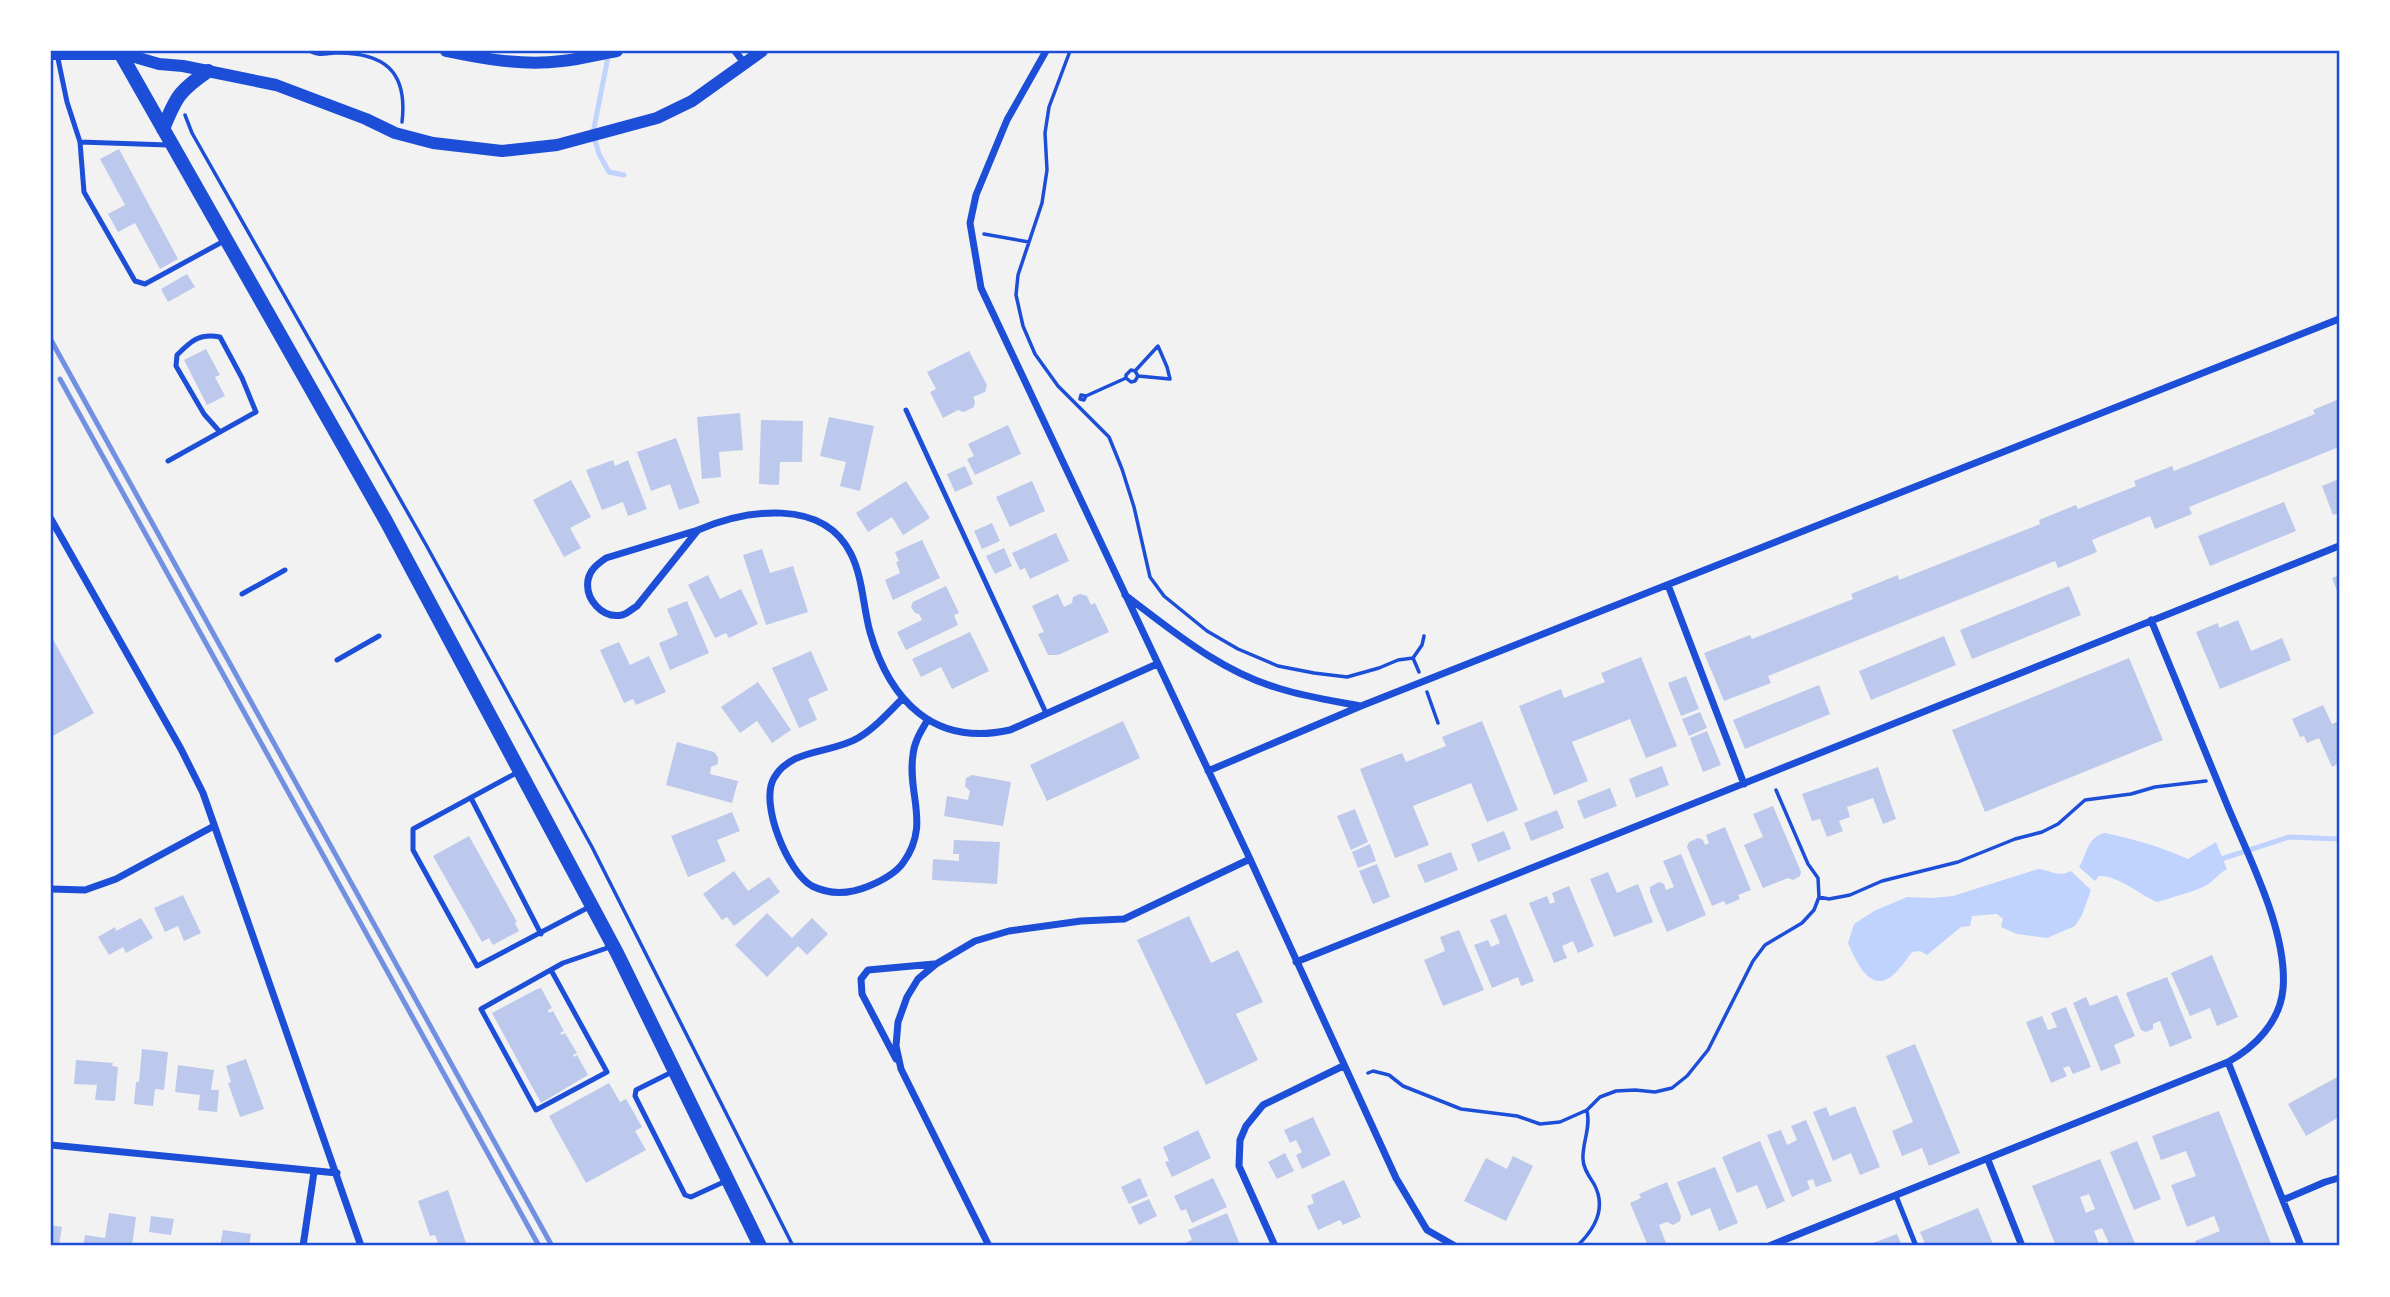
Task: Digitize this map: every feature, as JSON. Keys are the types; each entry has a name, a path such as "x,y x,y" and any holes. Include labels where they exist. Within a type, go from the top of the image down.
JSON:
{"main road":[{"path":"54,53 121,52 386,521 520,771 613,946 760,1246"},
{"path":"163,129 174,102 185,87 208,71"}],"street":[{"path":"446,51 524,63 560,62 617,51"},
{"path":"736,51 745,64"},
{"path":"121,52 159,64 183,66 276,85 400,134 433,143 502,151 557,145 657,118 692,100 762,51"},
{"path":"1046,51 1007,120 976,195 970,229 981,288 1250,859 1396,1178 1427,1230 1455,1246"},
{"path":"1208,771 1361,706 2339,319"},
{"path":"698,530 636,607 624,615 612,615 593,603 588,590 588,578 594,567 606,558 735,516 755,513 799,515 823,523 838,536 851,554 877,655 902,699 928,721 948,730 991,734 1010,730 1157,664"},
{"path":"51,519 181,749 203,793 361,1246"},
{"path":"1296,962 2339,546"},
{"path":"1668,585 1744,784"},
{"path":"1124,594 1198,650 1240,673 1281,689 1361,706"},
{"path":"1769,1246 2228,1062 2267,1032 2280,1004 2283,989 2283,952 2265,897 2151,621"},
{"path":"902,699 875,726 857,739 834,749 801,756 784,765 768,789 771,820 796,870 809,884 825,891 845,893 884,880 902,864 914,843 918,827 912,769 913,752 928,721"},
{"path":"51,889 85,890 116,879 214,826"},
{"path":"901,1069 896,1046 898,1023 907,997 918,979 936,964 975,942 1009,931 1081,921 1124,919 1250,859"},
{"path":"936,964 868,970 861,979 862,994 989,1246"},
{"path":"2228,1062 2301,1246"},
{"path":"1275,1246 1239,1166 1240,1139 1246,1126 1263,1105 1343,1066"},
{"path":"51,1145 337,1173"},
{"path":"1988,1160 2022,1246"},
{"path":"303,1246 314,1172"},
{"path":"2283,1200 2339,1178"}],"lane":[{"path":"54,53 80,142 84,192 135,281 145,284 226,239"},
{"path":"80,142 172,145"},
{"path":"168,461 256,412 242,378 219,337 207,335 190,342 177,355 176,366 204,414 220,432"},
{"path":"906,410 1046,713"},
{"path":"242,594 285,570"},
{"path":"337,660 379,636"},
{"path":"520,771 413,829 413,850 477,966 591,905"},
{"path":"471,798 541,934"},
{"path":"551,970 607,1072 536,1110 481,1009 563,963 613,946"},
{"path":"674,1071 636,1090 635,1096 685,1195 691,1197 728,1180"},
{"path":"1896,1196 1916,1246"}],"path":[{"path":"309,51 318,55 335,53 382,61 399,79 403,106 400,134"},
{"path":"1070,51 1049,107 1045,133 1046,181 1042,203 1018,275 1016,295 1023,326 1035,354 1058,386 1109,437 1134,507 1150,577 1164,596 1207,631 1238,649 1278,666 1347,677 1398,660 1413,658 1422,645 1424,636"},
{"path":"182,106 192,133 425,543 592,847 793,1246"},
{"path":"984,234 1029,242"},
{"path":"1074,401 1080,398 1084,400 1086,396 1126,378 1128,371 1135,371 1158,346 1170,379 1138,376"},
{"path":"1135,371 1138,376"},
{"path":"1126,378 1133,382 1138,376"},
{"path":"1413,658 1438,723"},
{"path":"1819,897 1829,899 1850,895 1882,881 1958,862 2015,839 2042,832 2058,824 2084,800 2216,778"},
{"path":"1368,1073 1373,1071 1389,1075 1403,1086 1461,1109 1517,1116 1540,1124 1560,1122 1587,1110 1600,1097 1616,1091 1672,1088 1687,1076 1708,1050 1723,1025 1753,961 1765,945 1802,923 1814,910 1819,897 1818,877 1808,864 1776,790"},
{"path":"1577,1246 1588,1235 1598,1216 1600,1196 1583,1163 1588,1131 1587,1110"}],"water":[{"path":"2105,833 2188,859 2216,842 2227,869 2205,886 2157,902 2113,879 2099,876 2095,881 2079,867 2094,838"},
{"path":"2038,869 2058,874 2071,871 2091,890 2075,926 2047,938 2017,934 2001,927 2003,919 1997,914 1972,916 1970,926 1961,927 1927,955 1920,951 1912,952 1898,970 1881,981 1867,975 1848,943 1854,924 1874,911 1907,897 1953,896"}],"building":[{"path":"119,149 178,259 160,269 135,223 118,232 108,214 125,205 100,159"},
{"path":"187,274 195,287 168,302 161,289"},
{"path":"206,349 220,375 215,377 225,396 207,405 184,360"},
{"path":"969,351 987,385 985,392 973,397 974,407 964,412 958,410 943,418 930,392 936,389 927,372"},
{"path":"2339,399 2339,447 2189,507 2192,514 2155,529 2150,516 2092,540 2097,552 2058,568 2055,561 1768,676 1771,683 1724,701 1704,653 1750,635 1752,639 1853,599 1851,594 1898,575 1899,580 2040,524 2039,520 2076,505 2078,509 2136,486 2134,481 2172,466 2174,471 2315,414 2313,410"},
{"path":"740,413 743,450 719,452 721,477 702,479 697,417"},
{"path":"829,417 874,426 860,491 840,486 846,462 820,456"},
{"path":"761,420 803,421 802,462 780,462 779,485 759,484"},
{"path":"1008,425 1021,454 975,475 967,459 974,456 968,444"},
{"path":"676,438 700,503 679,510 670,484 651,491 637,452"},
{"path":"613,460 615,466 628,460 647,509 628,516 623,502 602,510 586,470"},
{"path":"965,466 973,484 955,492 947,474"},
{"path":"2339,479 2339,513 2333,515 2322,486"},
{"path":"571,480 591,517 570,528 581,548 564,557 533,500"},
{"path":"906,481 930,518 903,535 892,517 868,532 856,513"},
{"path":"1032,481 1045,511 1010,527 996,497"},
{"path":"2284,502 2296,531 2210,566 2198,536"},
{"path":"992,523 1000,541 982,549 974,531"},
{"path":"1056,533 1069,561 1030,579 1025,568 1020,570 1012,553"},
{"path":"922,540 940,578 893,600 885,580 900,573 895,552"},
{"path":"1004,548 1012,566 995,574 986,556"},
{"path":"762,549 770,573 793,566 808,612 766,625 743,555"},
{"path":"708,575 720,599 741,589 758,624 729,638 726,633 715,638 688,585"},
{"path":"2339,575 2339,596 2332,578"},
{"path":"946,586 959,613 954,615 958,625 906,650 897,632 922,620 911,607 913,602"},
{"path":"2069,586 2081,615 1972,659 1960,630"},
{"path":"1058,594 1064,607 1072,603 1073,597 1080,594 1087,596 1091,605 1095,603 1109,632 1058,655 1048,655 1038,634 1044,632 1032,606"},
{"path":"687,601 709,653 670,670 659,643 678,635 667,609"},
{"path":"2238,620 2251,651 2282,638 2291,660 2220,689 2196,632 2218,623 2219,628"},
{"path":"970,632 989,671 952,689 941,667 921,677 912,659"},
{"path":"51,636 94,713 51,737"},
{"path":"1944,636 1956,665 1871,700 1859,671"},
{"path":"619,642 630,665 649,656 666,692 636,705 633,699 624,703 600,650"},
{"path":"811,651 828,690 808,699 817,720 799,728 772,668"},
{"path":"1641,657 1677,746 1646,758 1630,719 1572,742 1588,781 1554,795 1519,706 1561,689 1564,698 1605,682 1601,673"},
{"path":"2129,658 2163,740 1985,812 1952,730"},
{"path":"1686,676 1699,709 1681,716 1668,683"},
{"path":"758,682 791,730 772,743 757,721 740,733 721,707"},
{"path":"1819,685 1830,714 1745,749 1733,720"},
{"path":"2323,705 2332,724 2339,721 2339,763 2332,767 2319,738 2307,743 2304,736 2300,737 2292,719"},
{"path":"1700,712 1707,728 1689,736 1682,719"},
{"path":"1123,721 1140,758 1047,801 1030,765"},
{"path":"1482,721 1518,810 1487,822 1471,783 1413,806 1429,845 1395,858 1360,769 1402,753 1406,762 1446,746 1442,737"},
{"path":"1707,731 1721,765 1703,772 1690,738"},
{"path":"677,742 714,752 718,757 718,764 711,767 710,774 738,781 732,803 666,785"},
{"path":"1662,766 1669,785 1636,798 1629,779"},
{"path":"1878,767 1896,819 1883,824 1873,798 1847,807 1850,817 1839,821 1843,831 1827,837 1820,819 1812,821 1802,794"},
{"path":"972,775 1011,782 1003,826 944,816 947,796 968,800 970,791 965,786 966,778"},
{"path":"1610,788 1617,806 1584,819 1577,801"},
{"path":"1773,806 1801,872 1800,876 1793,880 1788,878 1763,888 1744,845 1763,837 1753,814"},
{"path":"1355,809 1368,842 1351,850 1337,816"},
{"path":"1557,810 1564,828 1531,841 1524,823"},
{"path":"732,812 740,831 717,840 726,861 688,877 671,836"},
{"path":"1725,827 1751,890 1738,895 1740,899 1726,905 1724,901 1712,906 1687,847 1689,842 1698,838 1703,840 1705,845 1709,843 1706,835"},
{"path":"1504,831 1511,849 1478,862 1471,844"},
{"path":"469,836 517,922 515,923 519,931 493,945 489,938 482,942 433,856"},
{"path":"954,840 1000,842 997,884 932,880 933,859 959,861 959,854 953,854"},
{"path":"1370,844 1376,861 1358,868 1352,852"},
{"path":"1451,852 1458,870 1425,883 1417,865"},
{"path":"1681,854 1706,915 1667,932 1650,887 1659,882 1664,884 1666,890 1674,887 1663,861"},
{"path":"1377,864 1390,897 1373,904 1359,871"},
{"path":"734,871 748,891 769,877 780,892 734,926 727,917 722,920 703,894"},
{"path":"1608,872 1617,893 1638,884 1653,922 1614,937 1590,879"},
{"path":"1569,886 1594,946 1578,953 1573,941 1562,946 1567,958 1554,963 1529,903 1547,896 1550,904 1555,902 1552,893"},
{"path":"183,895 201,933 184,941 178,926 165,932 154,908"},
{"path":"767,913 792,938 812,918 828,934 807,955 798,946 767,977 735,945"},
{"path":"1506,914 1534,981 1521,986 1518,977 1492,988 1474,945 1488,940 1491,947 1500,943 1490,920"},
{"path":"1189,916 1211,963 1238,950 1263,1002 1236,1014 1258,1060 1206,1085 1137,940"},
{"path":"141,918 153,938 126,953 123,947 109,955 98,937 115,927 116,931"},
{"path":"1459,930 1484,990 1443,1006 1424,960 1445,951 1440,937"},
{"path":"2212,955 2238,1017 2217,1026 2210,1008 2190,1016 2171,973"},
{"path":"2167,977 2192,1038 2170,1047 2160,1021 2153,1024 2153,1029 2146,1032 2141,1030 2126,993"},
{"path":"541,988 552,1008 548,1010 549,1013 553,1011 564,1031 560,1033 565,1033 577,1053 574,1057 577,1055 588,1075 541,1103 492,1013"},
{"path":"2117,995 2135,1036 2114,1045 2121,1063 2101,1071 2073,1003 2086,997 2090,1006"},
{"path":"2066,1007 2091,1067 2073,1074 2069,1066 2063,1068 2067,1076 2051,1083 2026,1022 2042,1016 2048,1030 2057,1027 2051,1013"},
{"path":"1915,1044 1960,1153 1929,1166 1922,1148 1902,1156 1892,1131 1913,1122 1886,1056"},
{"path":"142,1049 168,1052 164,1090 155,1089 153,1106 134,1104"},
{"path":"246,1059 264,1109 240,1117 228,1083 231,1082 226,1066"},
{"path":"76,1060 113,1063 112,1066 118,1067 115,1101 95,1100 97,1085 74,1084"},
{"path":"178,1065 214,1070 211,1090 219,1090 217,1112 198,1110 200,1095 175,1092"},
{"path":"2339,1076 2339,1117 2306,1136 2288,1104"},
{"path":"609,1083 620,1102 626,1099 642,1127 635,1131 646,1150 586,1183 549,1116"},
{"path":"1855,1106 1880,1167 1860,1175 1851,1153 1833,1161 1813,1112 1826,1107 1830,1116"},
{"path":"2219,1111 2272,1246 2197,1246 2195,1241 2220,1231 2214,1216 2187,1227 2171,1185 2196,1176 2186,1151 2161,1160 2152,1136"},
{"path":"1313,1117 1331,1155 1302,1169 1296,1155 1302,1152 1296,1140 1290,1143 1284,1130"},
{"path":"1806,1120 1832,1181 1816,1187 1813,1179 1807,1181 1810,1189 1792,1197 1767,1135 1781,1130 1787,1145 1797,1140 1791,1126"},
{"path":"1198,1130 1211,1158 1172,1177 1165,1162 1169,1161 1163,1147"},
{"path":"1760,1141 1785,1201 1767,1209 1757,1185 1737,1193 1722,1157"},
{"path":"2137,1141 2161,1199 2134,1210 2110,1152"},
{"path":"1285,1153 1294,1171 1277,1179 1268,1162"},
{"path":"1513,1156 1533,1166 1506,1221 1464,1201 1486,1158 1507,1169"},
{"path":"2100,1159 2136,1246 2110,1246 2102,1228 2094,1231 2100,1246 2056,1246 2032,1186","holes":["2089,1194 2095,1209 2086,1213 2080,1197"]},
{"path":"1715,1167 1738,1223 1719,1231 1710,1208 1691,1216 1677,1182"},
{"path":"1140,1178 1148,1196 1129,1204 1121,1187"},
{"path":"1213,1178 1227,1207 1192,1223 1186,1209 1181,1211 1174,1196"},
{"path":"1344,1180 1361,1217 1343,1225 1340,1220 1318,1230 1307,1206 1314,1203 1311,1195"},
{"path":"1667,1182 1681,1216 1680,1221 1673,1225 1667,1222 1659,1225 1667,1246 1648,1246 1630,1203 1641,1198 1639,1194"},
{"path":"448,1190 467,1246 439,1246 435,1235 430,1236 418,1201"},
{"path":"1149,1199 1157,1216 1139,1225 1131,1207"},
{"path":"1978,1208 1994,1246 1926,1246 1920,1232"},
{"path":"109,1213 136,1217 132,1246 83,1246 85,1235 105,1238"},
{"path":"1227,1213 1239,1242 1229,1246 1188,1246 1187,1242 1192,1240 1188,1230"},
{"path":"151,1216 174,1219 171,1235 149,1232"},
{"path":"51,1225 62,1227 59,1246 51,1246"},
{"path":"223,1230 251,1234 249,1246 220,1246"},
{"path":"1897,1234 1902,1246 1870,1244"}],"waterway":[{"path":"609,52 593,133 599,154 609,172 624,175"},
{"path":"2218,860 2289,837 2339,839"}],"railway":[{"path":"51,340 552,1246"},
{"path":"60,379 539,1246"}]}
